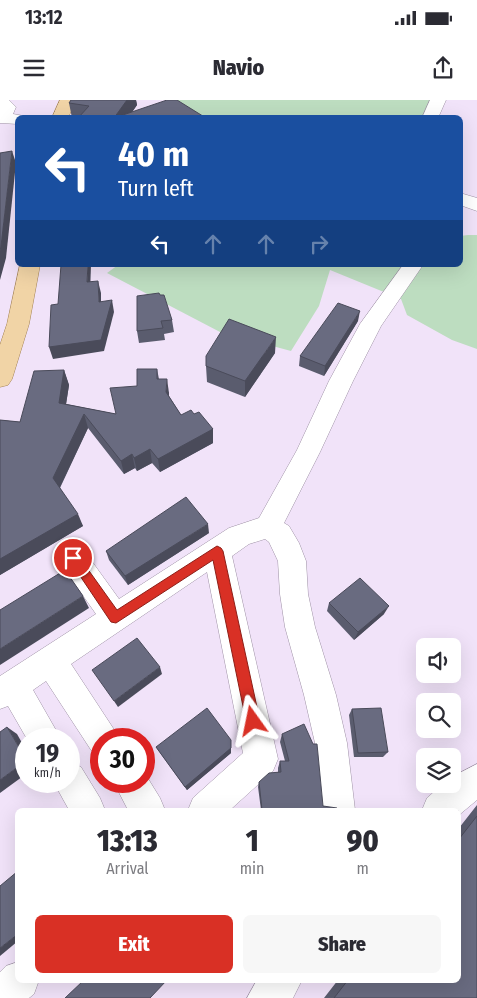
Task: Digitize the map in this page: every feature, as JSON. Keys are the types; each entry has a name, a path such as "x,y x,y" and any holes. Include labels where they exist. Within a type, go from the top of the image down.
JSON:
{"main road":[{"path":"52,115 68,100"},
{"path":"0,380 18,324 30,267"}],"street":[{"path":"431,115 438,100"},
{"path":"0,101 8,107 7,120"},
{"path":"463,199 477,205"},
{"path":"463,213 477,211"},
{"path":"268,528 308,452 341,381 372,324 412,267"},
{"path":"36,728 6,690 217,551 245,534 268,528 279,534 289,551 292,561 298,618 320,695 331,743 338,808"},
{"path":"207,808 261,759 217,551"},
{"path":"73,558 116,618"},
{"path":"51,661 95,728"},
{"path":"441,808 459,792 477,781"},
{"path":"78,793 87,808"},
{"path":"137,793 147,808"},
{"path":"1,998 17,983"},
{"path":"267,998 280,983"}],"green space":[{"path":"172,100 435,100 428,115 183,115"},
{"path":"477,235 477,349 452,340 407,315 401,299 330,270 319,306 291,351 220,332 107,273 115,267 463,267 463,236"}],"building":[{"path":"71,100 127,100 116,115 81,115 89,106 69,103"},
{"path":"167,100 177,100 201,115 123,115"},
{"path":"12,151 1,246 0,251 0,153"},
{"path":"61,267 88,267 87,282 98,281 99,302 112,300 101,340 49,347 51,305 58,304"},
{"path":"159,293 164,295 172,320 161,321 163,328 137,331 137,296"},
{"path":"338,303 360,311 325,366 300,356"},
{"path":"229,319 276,337 245,381 206,366 206,356"},
{"path":"137,369 157,369 157,379 167,379 166,392 181,415 191,410 194,414 199,412 213,429 158,459 150,449 134,458 132,454 121,461 84,414 53,478 78,514 0,559 0,420 20,422 34,371 64,370 59,403 116,414 110,388 137,386"},
{"path":"186,497 208,524 125,576 106,551"},
{"path":"65,570 83,596 0,649 0,610"},
{"path":"360,578 389,606 358,632 329,603"},
{"path":"137,638 160,667 114,701 92,670"},
{"path":"207,708 231,740 231,748 185,787 156,747"},
{"path":"381,708 388,752 358,753 352,709"},
{"path":"304,724 313,744 317,744 323,806 337,808 262,808 259,782 269,773 281,772 280,761 289,761 282,734"},
{"path":"7,727 15,740 15,769 0,780 0,732"},
{"path":"477,816 477,998 334,998 346,983 461,983 461,836"},
{"path":"15,874 15,936 0,948 0,886"},
{"path":"81,983 164,983 150,998 65,998"}],"route":[{"path":"73,558 116,618 217,551 253,721"}]}
